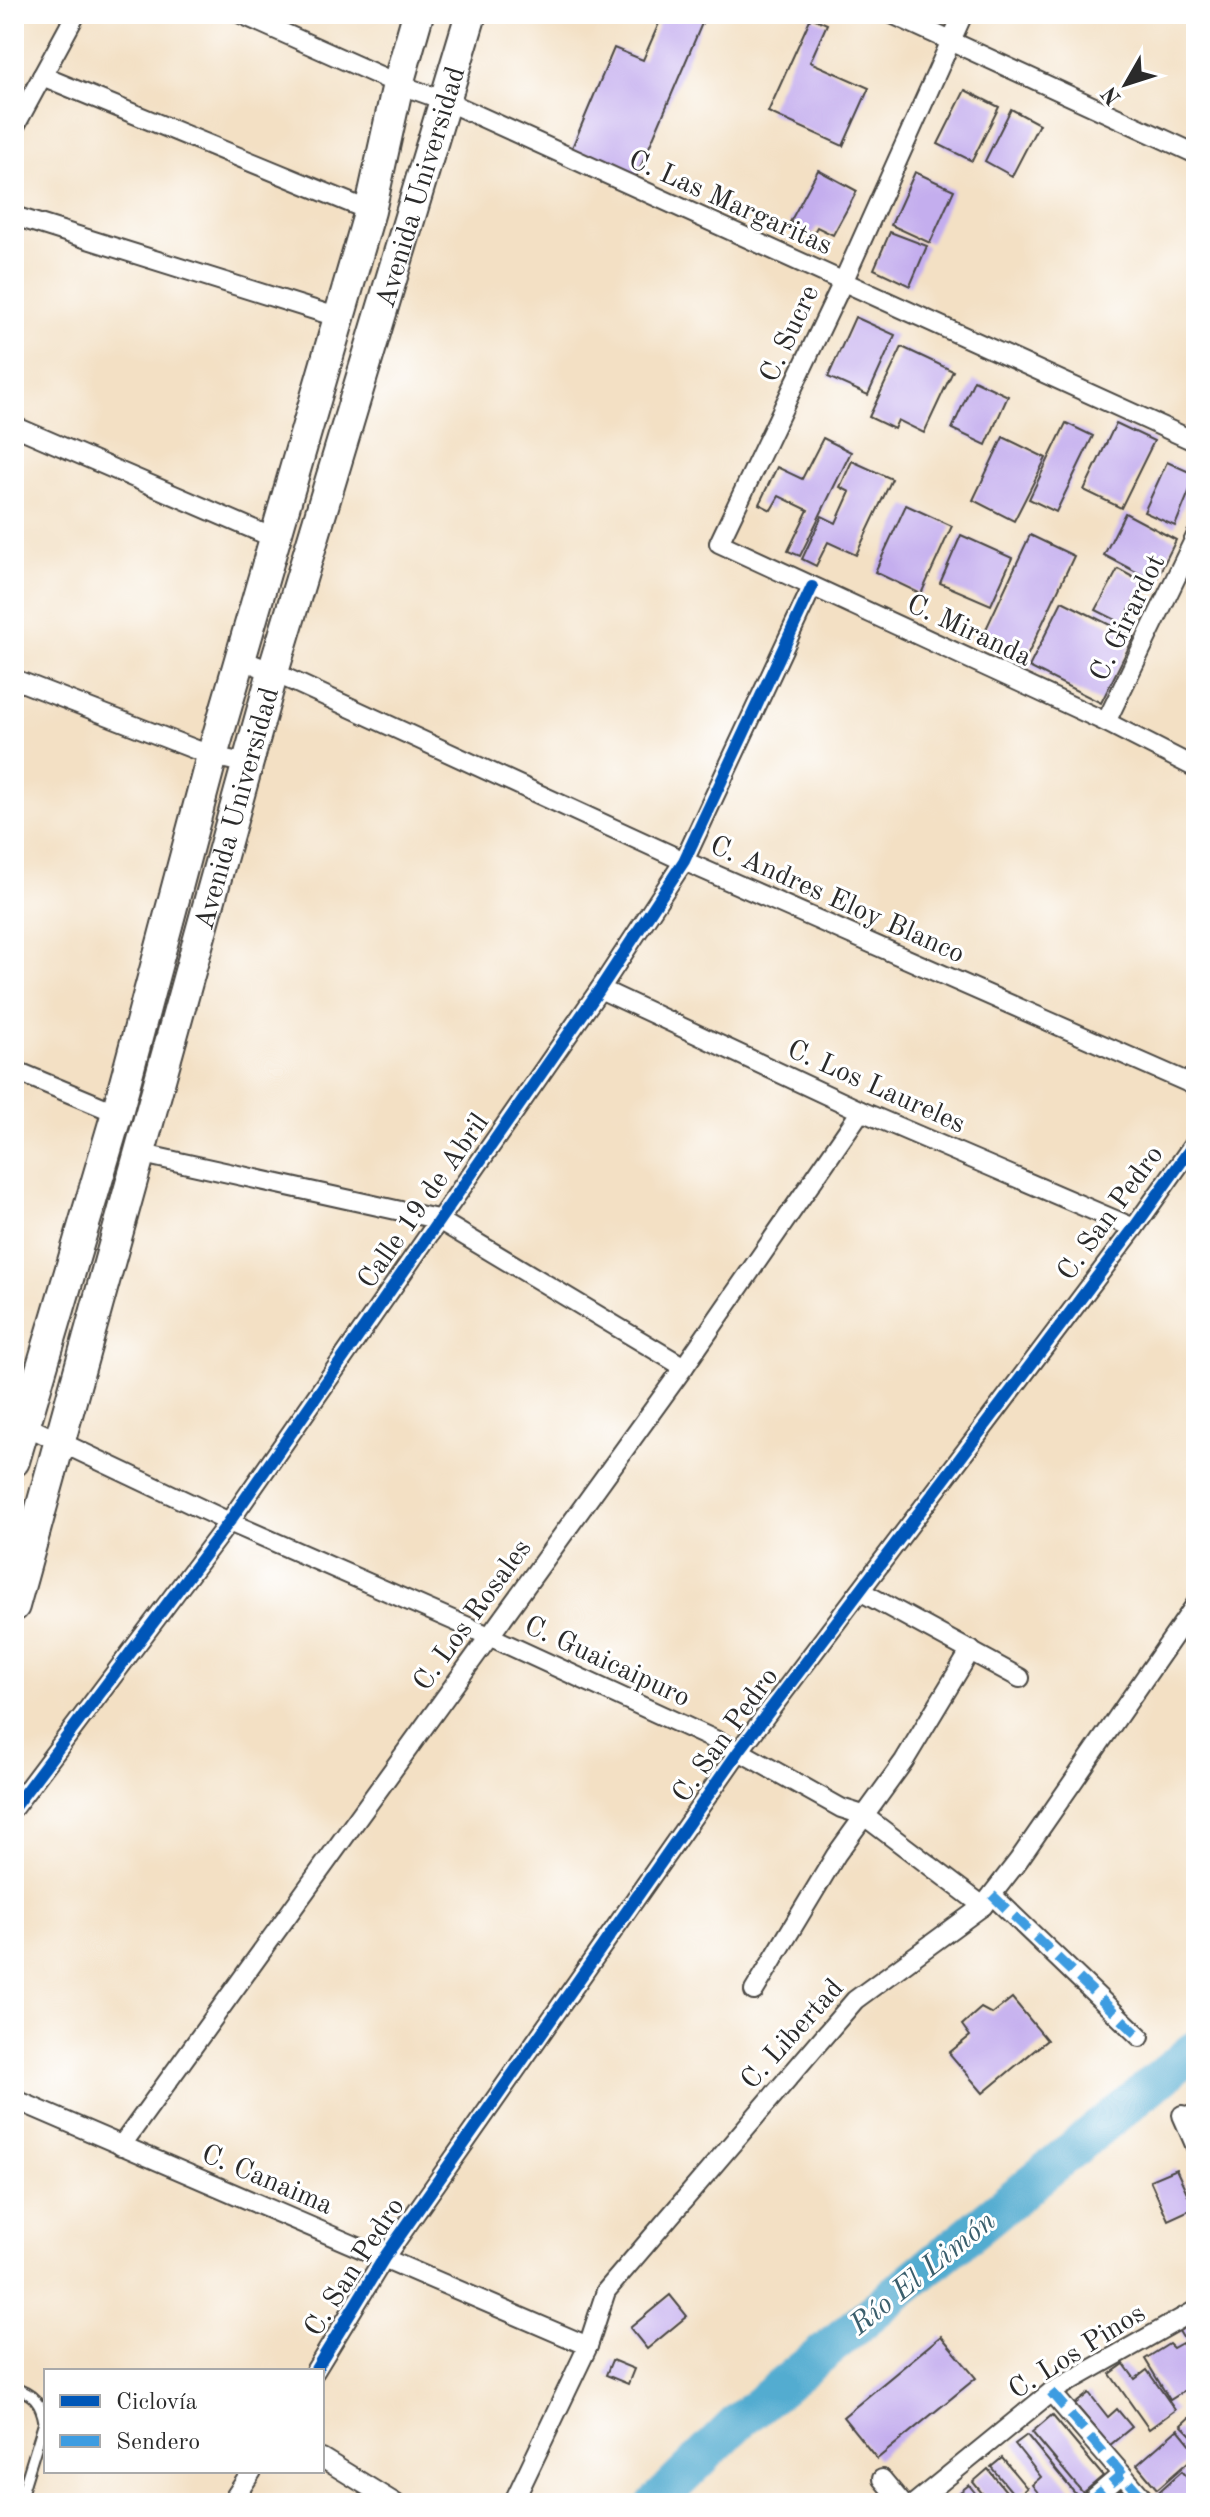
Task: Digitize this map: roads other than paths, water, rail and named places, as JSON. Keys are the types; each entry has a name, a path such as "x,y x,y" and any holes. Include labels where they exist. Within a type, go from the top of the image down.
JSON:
{"main road":[{"name":"Avenida Universidad","path":"14,1461 19,1422 117,1113 212,756 370,211 398,84 418,14"},
{"name":"Avenida Universidad","path":"14,1606 273,672 471,14"}],"street":[{"path":"14,128 76,14"},
{"name":"C. Las Margaritas","path":"241,14 398,84 446,101 1196,442"},
{"path":"892,14 1196,154"},
{"name":"C. Sucre","path":"719,543 843,282 963,14"},
{"path":"42,76 370,211"},
{"path":"14,216 340,318"},
{"path":"14,426 276,539"},
{"name":"C. Girardot","path":"1106,722 1196,536"},
{"name":"C. Miranda","path":"719,543 1106,722 1196,768"},
{"name":"Calle 19 de Abril","path":"14,1807 229,1522 600,989 684,861 812,587"},
{"name":"C. Andres Eloy Blanco","path":"240,659 684,861 1196,1086"},
{"path":"14,679 212,756 248,764"},
{"name":"C. Los Laureles","path":"600,989 861,1111 1134,1228"},
{"path":"14,1070 117,1113"},
{"name":"C. Los Rosales","path":"121,2146 684,1367 861,1111"},
{"name":"C. San Pedro","path":"316,2369 384,2258 739,1751 1134,1228 1196,1141"},
{"path":"138,1153 437,1219 684,1367"},
{"name":"C. Guaicaipuro","path":"19,1422 229,1522 489,1636 739,1751 841,1808 863,1815 988,1900 1140,2037"},
{"path":"860,1591 1020,1678"},
{"name":"C. Libertad","path":"513,2503 588,2346 606,2291 855,2000 988,1900 1196,1604"},
{"path":"754,1991 863,1815 904,1761 971,1650"},
{"name":"C. Canaima","path":"14,2099 588,2346"},
{"path":"1182,2115 1196,2147"},
{"name":"C. Los Pinos","path":"915,2503 1051,2392 1196,2310"},
{"path":"1051,2392 1147,2503"},
{"path":"324,2459 395,2503"},
{"path":"231,2503 251,2473"},
{"path":"1088,2503 1122,2474"},
{"path":"882,2479 902,2503"}],"lane":[{"path":"14,2388 36,2399 44,2422 19,2503"}],"waterway":[{"name":"Río El Limón","path":"656,2503 738,2422 1196,2049"}]}
